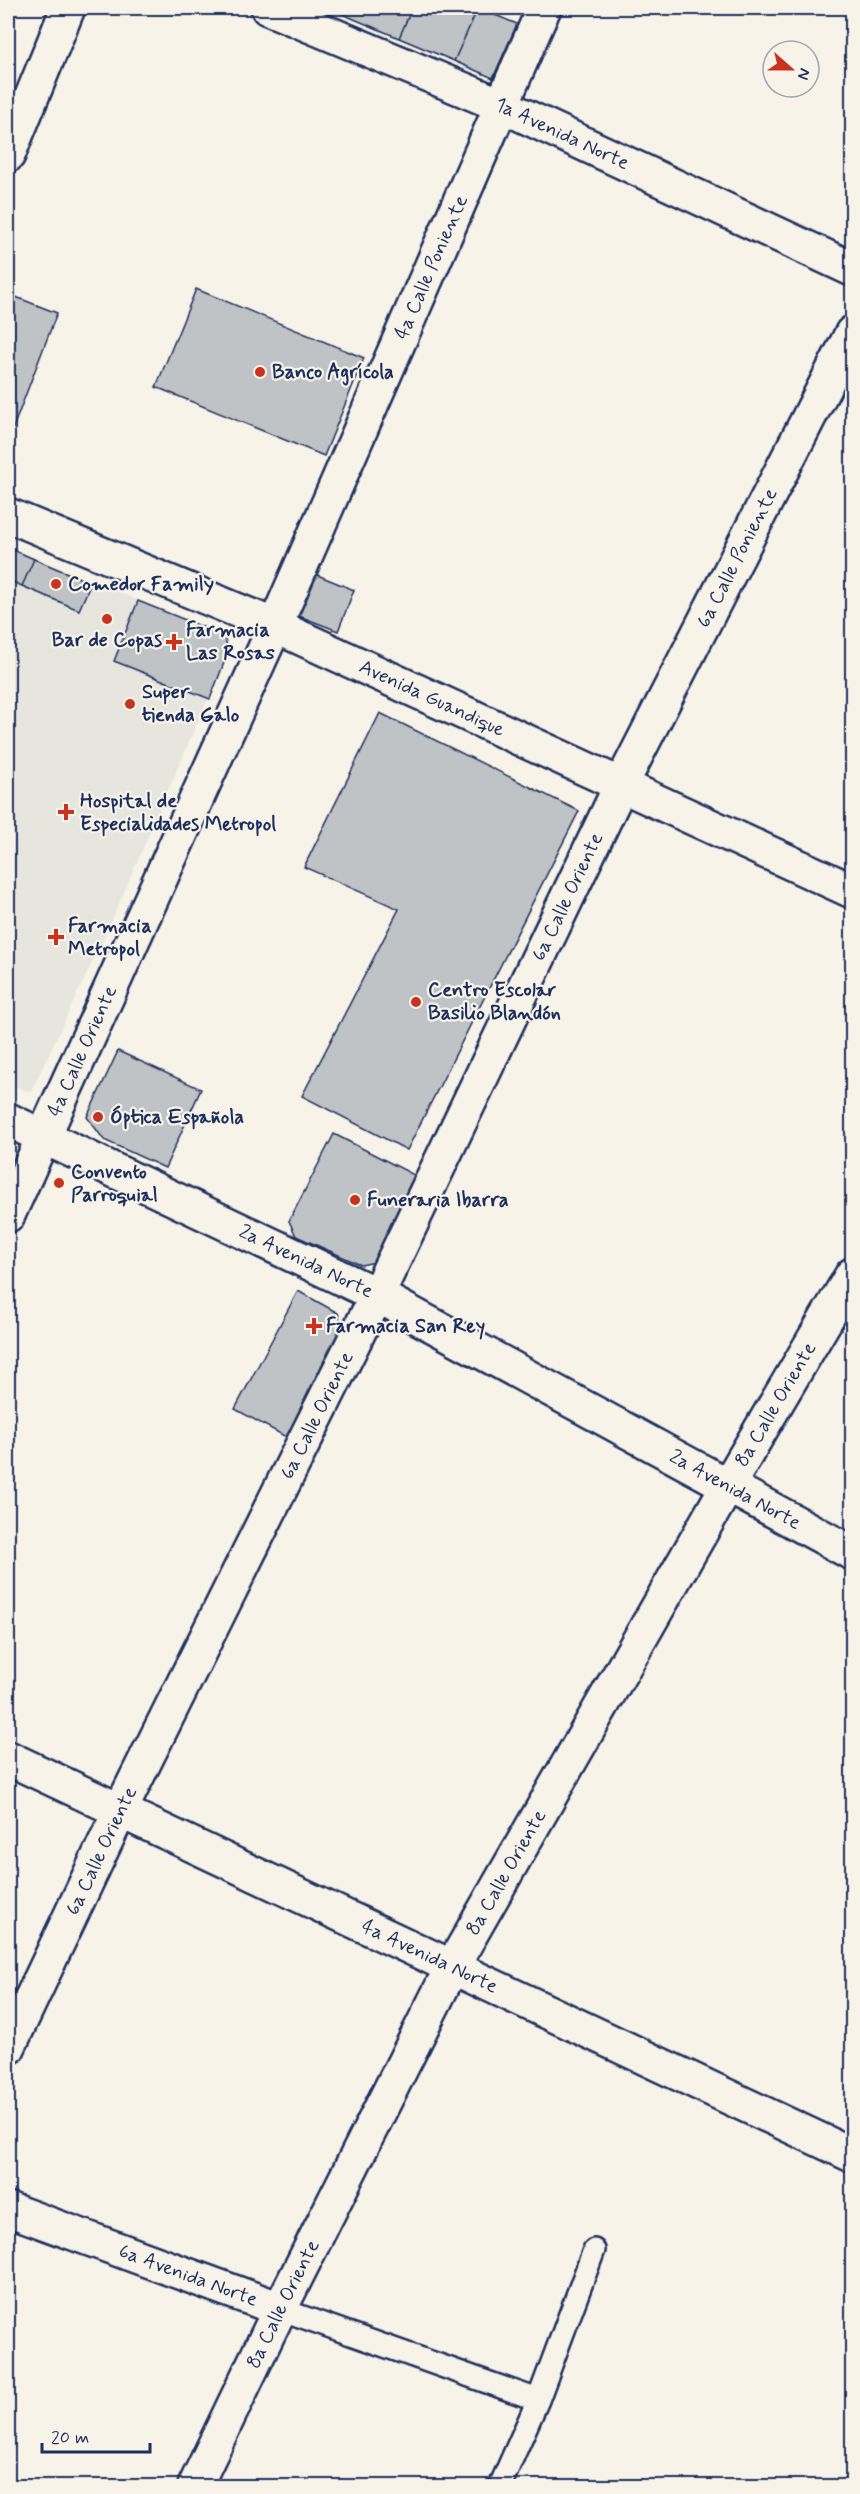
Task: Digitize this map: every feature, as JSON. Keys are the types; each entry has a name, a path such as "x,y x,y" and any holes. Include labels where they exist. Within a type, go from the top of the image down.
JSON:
{"street":[{"path":"8,155 68,8"},
{"name":"1a Avenida Norte","path":"267,8 503,106 852,269"},
{"name":"4a Calle Poniente","path":"275,626 544,8"},
{"name":"6a Calle Poniente","path":"622,783 852,333"},
{"name":"Avenida Guandique","path":"8,515 275,626 622,783 852,891"},
{"name":"4a Calle Oriente","path":"8,1215 275,626"},
{"name":"6a Calle Oriente","path":"8,2048 121,1809 377,1295 622,783"},
{"name":"2a Avenida Norte","path":"8,1120 44,1135 377,1295 852,1553"},
{"name":"8a Calle Oriente","path":"195,2487 280,2309 452,1967 728,1485 852,1275"},
{"name":"4a Avenida Norte","path":"8,1758 121,1809 852,2155"},
{"name":"6a Avenida Norte","path":"8,2209 280,2309"}],"lane":[{"path":"500,2487 538,2400 594,2250"},
{"name":"6a Avenida Norte","path":"280,2309 538,2400"}],"shaded area":[{"path":"8,547 223,635 229,650 107,931 31,1092 8,1084"}],"building":[{"path":"328,8 412,8 399,38"},
{"path":"412,8 478,8 454,61 399,38"},
{"path":"478,8 517,24 493,78 454,61"},
{"name":"Banco Agrícola","path":"196,289 364,358 324,456 156,387"},
{"path":"8,294 57,313 8,441"},
{"path":"9,548 34,559 22,586 8,580"},
{"name":"Comedor Family","path":"34,559 91,583 79,610 22,586"},
{"path":"310,572 354,590 338,631 294,614"},
{"name":"Farmacia Las Rosas","path":"138,601 223,635 229,650 210,699 114,661"},
{"name":"Centro Escolar Basilio Blandón","path":"380,713 579,811 407,1150 302,1096 399,909 304,867"},
{"path":"118,1051 201,1089 165,1168 104,1140 87,1117"},
{"name":"Funeraria Ibarra","path":"334,1134 422,1179 380,1261 361,1265 296,1236 289,1221"},
{"path":"298,1291 338,1313 344,1333 288,1438 235,1409"}],"place":[{"name":"Banco Agrícola","path":"260,372"},
{"name":"Comedor Family","path":"56,584"},
{"name":"Bar de Copas","path":"107,619"},
{"name":"Farmacia Las Rosas","path":"174,642"},
{"name":"Super tienda Galo","path":"130,704"},
{"name":"Hospital de Especialidades Metropol","path":"66,812"},
{"name":"Farmacia Metropol","path":"56,937"},
{"name":"Centro Escolar Basilio Blandón","path":"416,1002"},
{"name":"Óptica Española","path":"98,1117"},
{"name":"Convento Parroquial","path":"59,1183"},
{"name":"Funeraria Ibarra","path":"355,1200"},
{"name":"Farmacia San Rey","path":"314,1326"}]}
